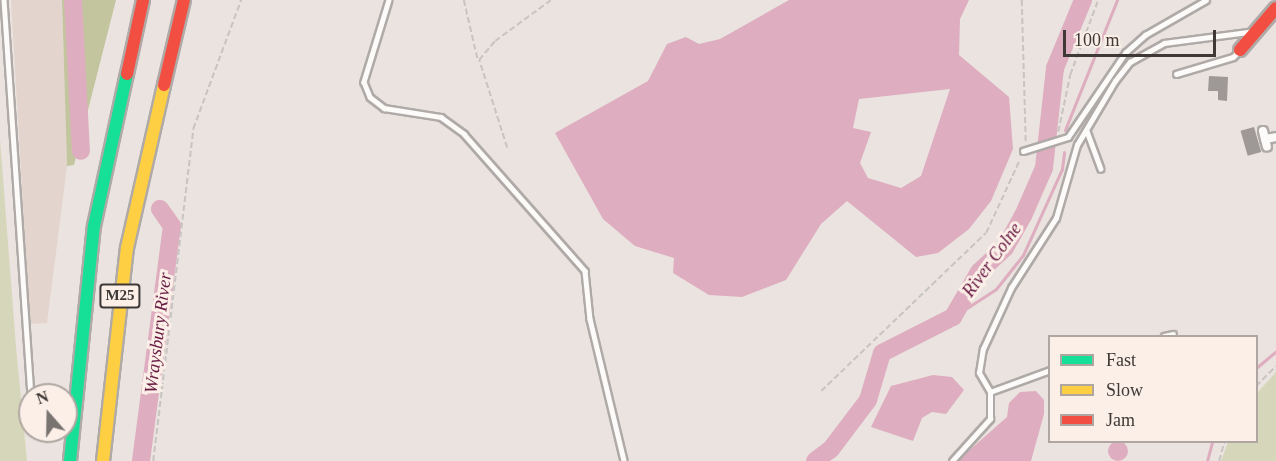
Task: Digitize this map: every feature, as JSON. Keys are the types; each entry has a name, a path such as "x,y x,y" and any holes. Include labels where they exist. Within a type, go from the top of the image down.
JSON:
{"main road":[{"name":"M25","path":"70,461 94,226 143,0"},
{"name":"M25","path":"103,461 111,355 127,248 184,0"},
{"path":"1240,50 1258,32 1276,8"}],"street":[{"path":"1265,139 1276,137"}],"lane":[{"path":"4,0 30,383"},
{"path":"389,0 364,82 370,97 384,108 441,117 464,134 585,271 590,320 624,461"},
{"path":"1023,151 1068,137 1125,53 1145,35 1206,0"},
{"path":"952,461 990,419 990,392 979,373 983,350 1015,281 1056,218 1077,146 1130,62 1164,44 1246,29 1258,32"},
{"path":"1176,74 1233,57 1240,50"},
{"path":"1087,130 1101,169"},
{"path":"1168,335 1173,334"},
{"path":"990,392 1048,371"}],"path":[{"path":"153,461 193,129 241,0"},
{"path":"464,0 479,60 507,148"},
{"path":"479,60 495,41 551,0"},
{"path":"821,391 986,233 1023,151 1022,0"},
{"path":"1061,141 1059,117 1070,75 1098,0"},
{"path":"1258,385 1276,366"},
{"path":"1219,461 1224,443"}],"shaded area":[{"path":"11,0 62,0 67,166 47,323 30,324"},
{"path":"789,0 969,0 960,19 959,55 1009,97 1013,149 991,201 969,229 938,253 916,257 847,201 821,224 786,280 742,297 709,295 673,273 674,258 635,246 603,219 555,133 648,81 667,44 686,37 699,44 720,39","holes":["950,89 921,176 901,188 868,178 860,163 871,132 853,128 859,99"]},
{"path":"933,375 952,377 964,390 946,414 932,412 922,418 913,441 871,427 891,386"},
{"path":"1036,391 1044,400 1044,414 1031,461 957,461 1007,417 1009,403 1020,392"},
{"path":"1112,443 1124,443 1128,447 1128,455 1122,461 1114,461 1108,455 1108,447"}],"green space":[{"path":"62,0 116,0 74,165 67,166"},
{"path":"0,139 19,383 18,443 25,443 27,461 0,461"},
{"path":"1276,372 1276,461 1221,461 1228,443 1258,443 1258,392"}],"building":[{"path":"1209,76 1228,77 1227,101 1218,100 1218,91 1208,91"},
{"path":"1254,127 1261,152 1248,156 1241,131"}],"waterway":[{"name":"Wraysbury River","path":"73,0 81,151"},
{"name":"River Colne","path":"815,461 831,449 868,400 882,353 953,317 979,272 1005,248 1023,216 1044,168 1055,68 1083,0"},
{"path":"1065,130 1117,0"},
{"path":"953,317 996,289 1023,255 1062,169 1064,152"},
{"name":"Wraysbury River","path":"141,461 172,226 160,209"},
{"path":"1258,366 1276,351"},
{"path":"1207,461 1212,443"}],"traffic: fast":[{"path":"70,461 94,226 127,74"}],"traffic: slow":[{"path":"103,461 127,248 164,85"}],"traffic: jam":[{"path":"127,74 143,0"},
{"path":"164,85 184,0"},
{"path":"1240,50 1276,8"}]}
